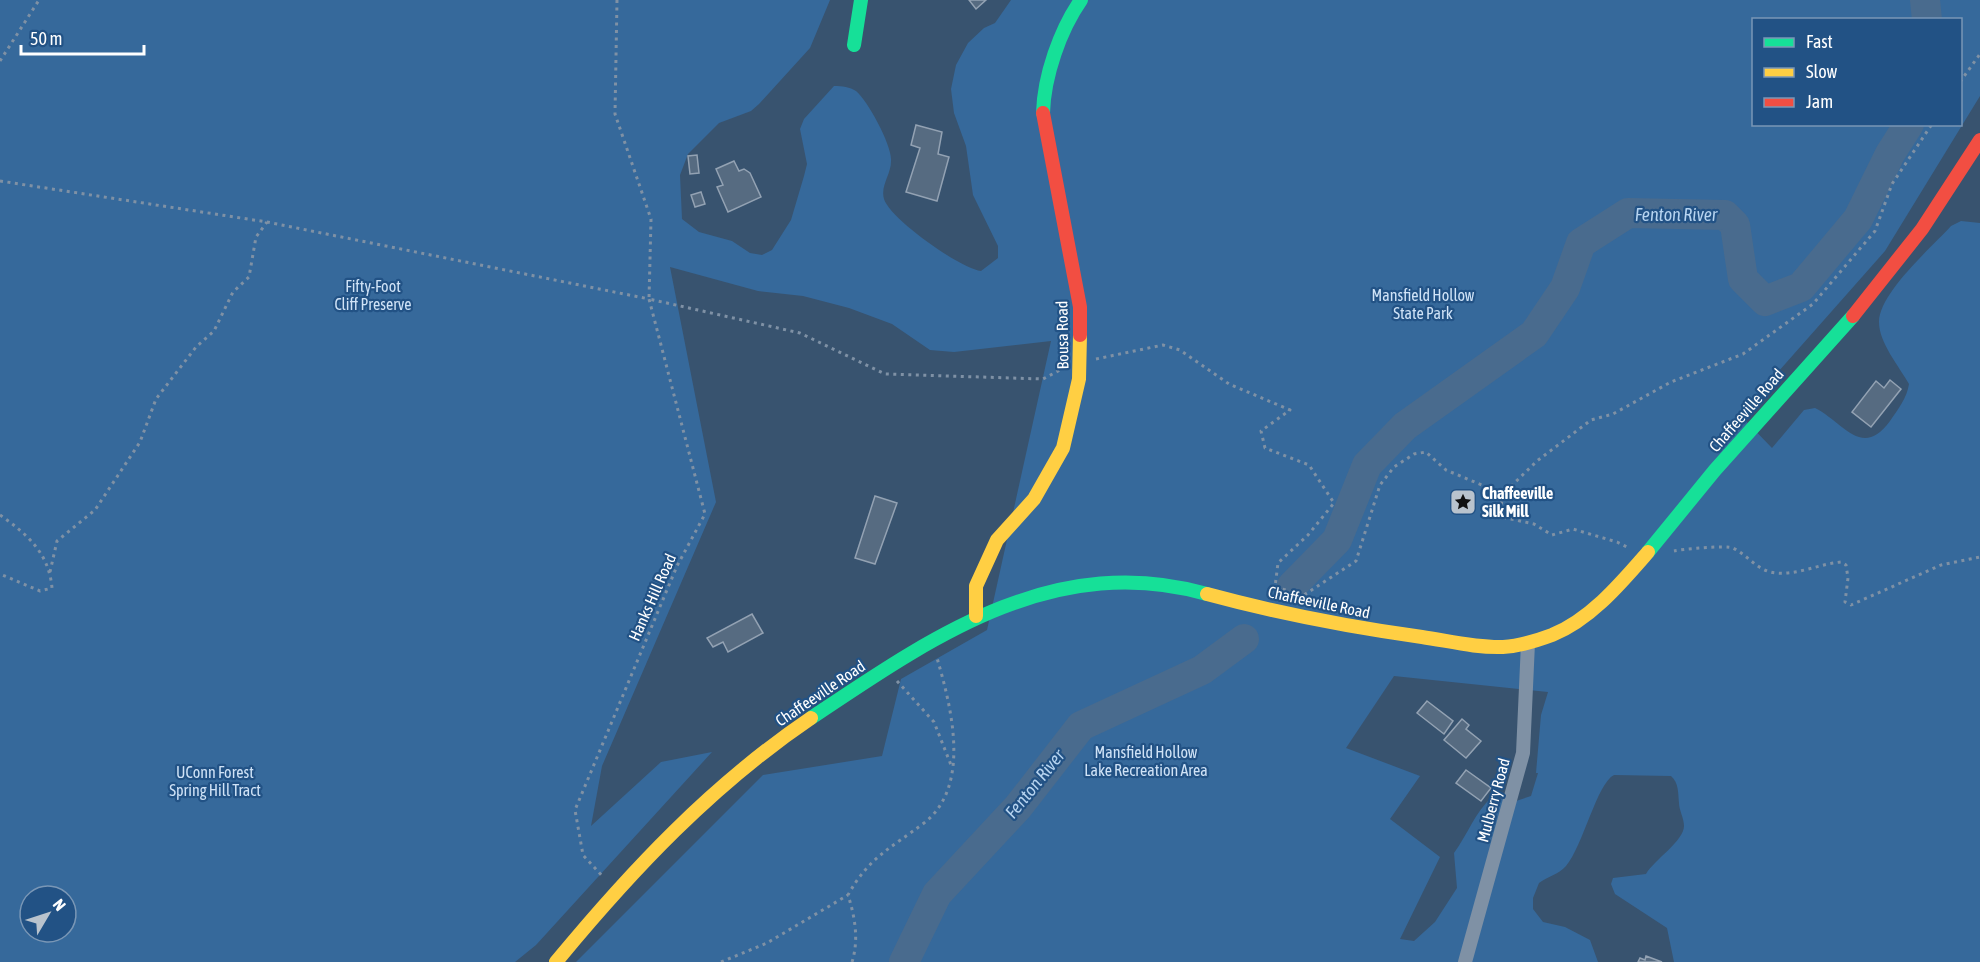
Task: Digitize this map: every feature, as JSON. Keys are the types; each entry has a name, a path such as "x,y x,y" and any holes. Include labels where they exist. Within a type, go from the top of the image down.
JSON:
{"street":[{"path":"854,45 861,0"},
{"name":"Bousa Road","path":"976,616 976,586 998,540 1034,499 1063,448 1079,379 1080,307 1043,111 1052,64 1072,13 1081,0"},
{"name":"Chaffeeville Road","path":"556,962 646,855 696,807 750,762 886,669 976,616 1037,592 1089,582 1154,582 1358,628 1501,648 1528,643 1572,626 1646,552 1904,255 1933,218 1980,140"},
{"name":"Mulberry Road","path":"1465,962 1523,753 1528,643"}],"path":[{"path":"0,61 39,0"},
{"name":"Hanks Hill Road","path":"615,891 583,855 575,810 677,566 705,514 649,299 651,219 615,114 617,0"},
{"path":"1962,79 1980,54"},
{"path":"1931,126 1892,184 1875,231 1813,304 1743,354 1671,382 1613,414 1591,420 1537,461 1503,494 1501,506 1506,518 1534,524 1552,535 1573,529 1646,552 1705,550 1725,545 1761,569 1775,573 1792,573 1804,568 1841,562 1846,566 1848,578 1845,602 1851,605 1941,565 1980,557"},
{"path":"0,181 267,222 649,299 800,333 885,374 1043,379 1079,359 1105,358 1163,345 1180,350 1229,384 1290,410 1261,432 1265,448 1309,465 1334,503 1308,535 1278,563 1275,587 1304,595 1356,561 1380,485 1394,467 1414,454 1426,452 1446,470 1503,494"},
{"path":"0,574 40,591 52,588 50,572 57,541 95,510 140,442 156,399 196,346 214,331 233,292 249,277 256,237 267,222"},
{"path":"0,515 28,535 50,572"},
{"path":"721,962 767,943 848,895 872,861 926,822 941,805 952,766 955,743 950,704 932,642"},
{"path":"886,669 934,722 952,766"},
{"path":"848,895 854,915 856,951 852,962"}],"green space":[{"path":"0,0 830,0 810,48 759,104 751,111 719,123 688,154 680,175 682,219 699,232 732,241 750,253 762,255 772,250 791,220 807,164 800,129 804,119 834,86 846,87 856,91 867,104 887,143 891,164 883,194 889,208 912,230 943,253 981,271 998,258 998,246 973,195 966,146 954,113 951,89 956,65 968,43 984,28 995,23 1011,0 1980,0 1980,96 1962,125 1962,18 1752,18 1752,126 1962,126 1885,251 1740,415 1772,448 1804,410 1815,408 1852,434 1870,437 1880,432 1902,403 1909,384 1882,338 1879,322 1881,310 1897,284 1951,226 1961,221 1980,223 1980,962 1674,962 1667,928 1615,894 1611,884 1613,878 1646,874 1683,832 1677,785 1671,776 1614,775 1602,790 1572,857 1563,869 1539,883 1533,898 1533,909 1543,922 1565,927 1590,940 1598,962 576,962 763,775 882,756 901,679 987,630 1051,341 954,352 930,350 892,324 849,308 803,296 758,291 670,267 716,502 602,766 591,826 661,762 712,752 536,945 515,962 0,962","holes":["1394,676 1548,692 1541,715 1536,773 1538,773 1531,796 1516,801 1492,797 1486,803 1454,853 1457,888 1435,922 1414,941 1400,939 1440,857 1390,819 1420,776 1346,748"]}],"building":[{"path":"969,0 986,0 976,9"},
{"path":"916,125 942,132 938,154 949,157 937,201 906,192 920,148 911,145"},
{"path":"697,155 699,173 690,174 688,156"},
{"path":"734,161 739,171 744,169 750,173 761,197 728,212 717,187 723,185 716,169"},
{"path":"701,192 705,204 695,207 691,195"},
{"path":"1890,380 1901,389 1871,427 1852,412 1876,381 1884,388"},
{"path":"875,496 897,503 875,564 855,558"},
{"path":"752,614 763,633 728,652 723,642 713,647 707,638"},
{"path":"1427,701 1453,721 1444,734 1417,713"},
{"path":"1462,719 1469,725 1466,729 1481,741 1466,758 1444,740"},
{"path":"1466,770 1491,788 1481,801 1456,783"},
{"path":"1646,956 1662,962 1638,962 1640,958 1645,960"}],"waterway":[{"name":"Fenton River","path":"1925,0 1927,18"},
{"name":"Fenton River","path":"1292,586 1337,540 1367,465 1405,426 1534,334 1565,288 1581,243 1628,213 1725,215 1735,225 1743,279 1765,301 1801,287 1858,219 1890,154 1908,126"},
{"name":"Fenton River","path":"904,962 937,894 1018,807 1081,726 1202,670 1244,639"}],"traffic: fast":[{"path":"854,45 861,0"},
{"path":"1043,113 1046,84 1060,39 1081,0"},
{"path":"1648,552 1715,470 1853,316"},
{"path":"811,718 902,658 949,632 997,610 1046,593 1098,584 1151,584 1207,594"}],"traffic: slow":[{"path":"976,616 976,586 997,540 1034,499 1063,448 1079,379 1080,335"},
{"path":"1207,594 1368,629 1473,645 1509,646 1528,643 1552,635 1580,620 1604,599 1648,552"},
{"path":"556,962 614,894 707,800 740,771 811,718"}],"traffic: jam":[{"path":"1043,113 1080,307 1080,335"},
{"path":"1853,316 1922,229 1980,140"}],"place":[{"name":"Chaffeeville Silk Mill","path":"1463,502"}],"park label":[{"name":"Fifty-Foot Cliff Preserve","path":"373,295"},
{"name":"Mansfield Hollow State Park","path":"1423,304"},
{"name":"Mansfield Hollow Lake Recreation Area","path":"1146,761"},
{"name":"UConn Forest Spring Hill Tract","path":"215,781"}]}
